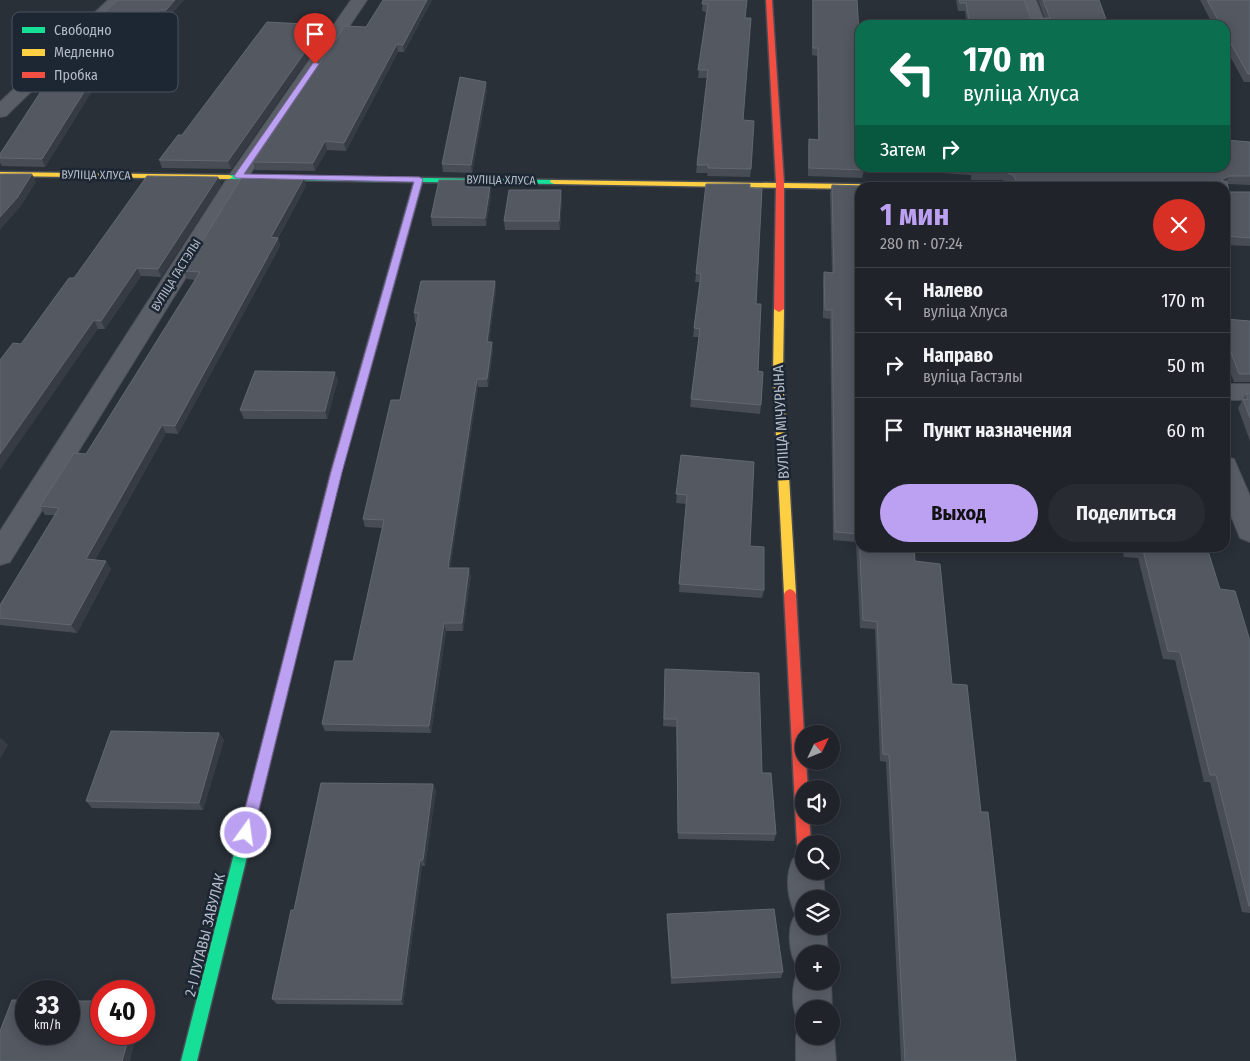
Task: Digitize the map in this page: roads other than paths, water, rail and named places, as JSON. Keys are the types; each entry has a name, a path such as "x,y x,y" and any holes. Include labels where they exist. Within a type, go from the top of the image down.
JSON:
{"street":[{"path":"104,12 117,0"},
{"name":"ВУЛІЦА ГАСТЭЛЫ","path":"0,554 238,176 359,0"},
{"name":"ВУЛІЦА МІЧУРЫНА","path":"769,0 780,183 778,376 804,835"},
{"path":"1028,0 1036,20"},
{"path":"0,112 21,92"},
{"name":"ВУЛІЦА ХЛУСА","path":"0,174 855,185"},
{"name":"2-І ЛУГАВЫ ЗАВУЛАК","path":"189,1061 336,472 419,179"},
{"path":"1230,392 1250,392"},
{"path":"1230,479 1250,531"},
{"path":"815,1045 816,1061"}]}
